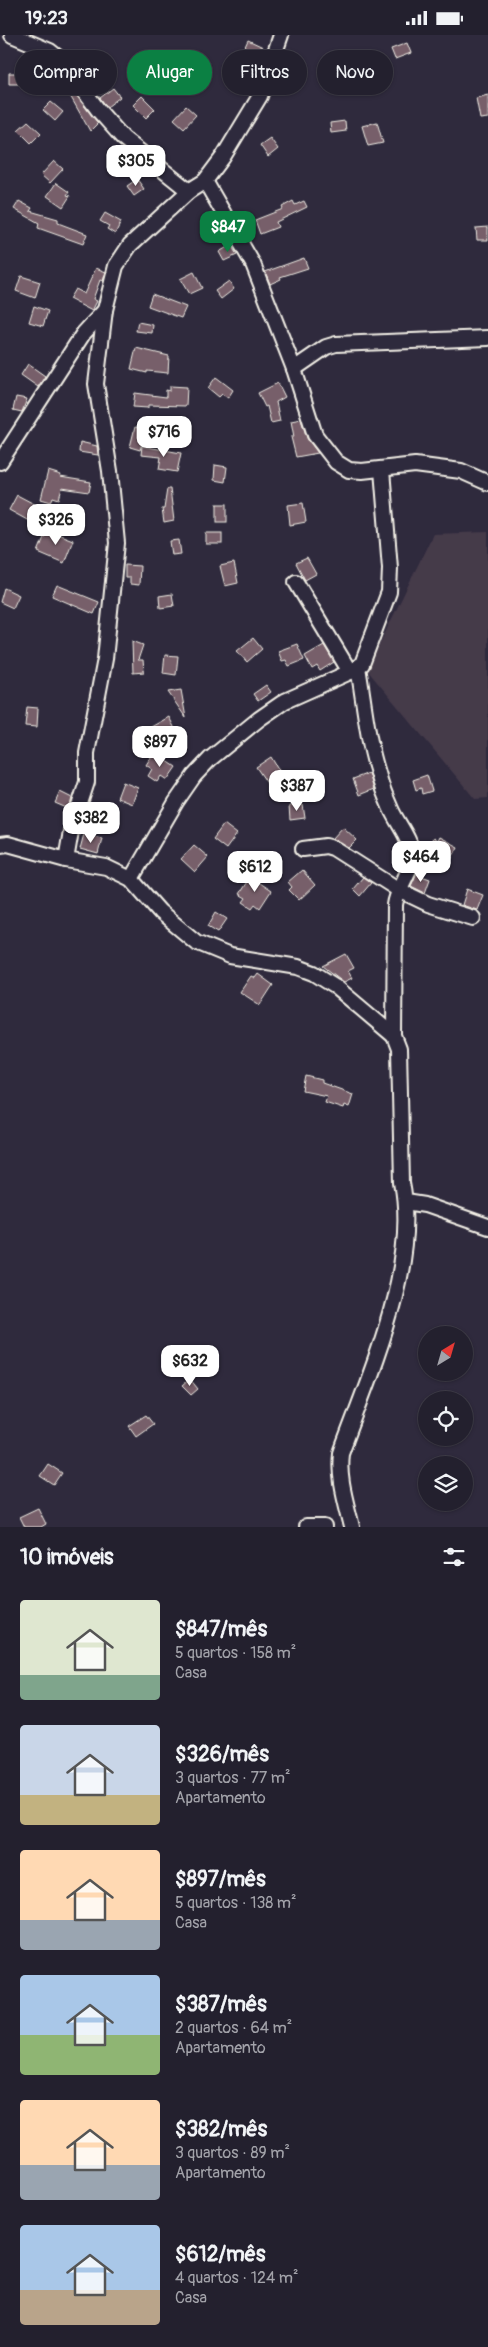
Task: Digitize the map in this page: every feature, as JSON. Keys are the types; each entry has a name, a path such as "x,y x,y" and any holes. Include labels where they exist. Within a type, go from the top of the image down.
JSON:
{"street":[{"path":"12,35 50,51 60,59 99,111 123,138 189,191"},
{"path":"66,860 71,831 87,782 88,753 105,659 117,543 110,471 96,385 105,310 116,267 130,245 189,191 205,181 228,149 260,96 281,35"},
{"path":"205,181 253,263 294,369 315,435 336,462 349,470 382,470 414,465 461,471 488,483"},
{"path":"0,462 83,334 105,310"},
{"path":"294,369 326,347 336,344 488,339"},
{"path":"131,879 176,802 210,759 259,719 285,701 362,664 389,592 390,568 382,470"},
{"path":"296,582 354,669 377,773 391,809 411,848 410,870 399,890 395,905 394,1036 399,1049 402,1183 406,1202 403,1257 397,1287 379,1346 341,1453 342,1483 352,1527"},
{"path":"0,845 8,844 66,860 106,867 131,879 160,912 196,942 230,956 298,967 314,973 336,987 394,1036"},
{"path":"303,849 326,846 333,848 399,890 428,904 473,918"},
{"path":"406,1202 425,1205 465,1221 488,1227"},
{"path":"306,1527 325,1527"}],"shaded area":[{"path":"488,532 488,798 475,799 367,670 433,534"}],"building":[{"path":"248,40 263,47 262,50 243,50"},
{"path":"407,43 411,53 395,59 391,49"},
{"path":"9,73 15,73 15,84 9,84"},
{"path":"117,93 120,97 107,107 100,98 104,95 117,95"},
{"path":"70,95 76,95 98,123 90,131"},
{"path":"488,95 488,118 480,119 476,98"},
{"path":"142,96 155,109 146,118 133,105"},
{"path":"51,102 63,112 55,121 43,110"},
{"path":"186,106 196,115 184,128 174,119"},
{"path":"28,121 41,133 31,143 18,130"},
{"path":"345,121 346,131 331,133 330,123"},
{"path":"377,122 383,143 368,146 362,126"},
{"path":"270,138 278,149 268,157 260,145"},
{"path":"54,161 63,169 50,183 41,175"},
{"path":"137,179 144,189 134,196 127,186"},
{"path":"56,183 69,192 67,195 70,196 63,207 47,196"},
{"path":"19,201 32,208 30,211 58,219 58,223 87,234 83,244 38,228 39,223 14,209"},
{"path":"293,201 295,205 304,201 307,207 276,222 278,227 260,234 255,220 283,209 282,207"},
{"path":"105,213 121,222 115,234 107,229 109,226 100,221"},
{"path":"488,227 488,240 477,240 476,228"},
{"path":"231,245 237,255 224,261 219,252"},
{"path":"304,258 308,268 280,277 281,279 270,284 265,272"},
{"path":"96,268 106,272 103,281 100,280 93,299 97,301 92,311 69,299 75,289 84,294"},
{"path":"194,272 202,288 189,294 180,279"},
{"path":"21,276 40,282 35,298 16,291"},
{"path":"229,281 234,289 221,299 215,291"},
{"path":"152,294 186,307 181,318 148,306"},
{"path":"34,306 48,311 43,326 29,322"},
{"path":"138,322 153,325 152,333 136,331"},
{"path":"136,348 169,356 168,373 147,371 147,373 131,369"},
{"path":"28,364 45,376 38,387 21,375"},
{"path":"216,377 233,390 228,398 222,394 219,397 208,388"},
{"path":"278,383 285,397 276,402 280,421 271,423 267,406 265,407 258,393"},
{"path":"170,386 187,387 186,406 148,405 148,408 133,407 135,393 166,397 166,390 170,391"},
{"path":"16,397 27,399 22,412 13,410"},
{"path":"301,419 307,438 318,453 296,457 291,437 294,437 291,421"},
{"path":"135,427 146,430 140,450 130,447"},
{"path":"80,442 97,446 98,455 79,452"},
{"path":"142,446 181,453 177,472 159,469 161,457 141,455"},
{"path":"215,465 227,467 225,482 214,480"},
{"path":"48,471 61,475 60,477 91,482 89,492 62,488 59,499 53,497 51,502 41,499"},
{"path":"167,489 170,489 174,521 164,523 162,509 164,509"},
{"path":"17,495 36,505 29,521 9,510"},
{"path":"303,503 306,522 290,525 288,505"},
{"path":"217,504 227,504 227,522 217,522"},
{"path":"47,530 73,540 64,563 38,552"},
{"path":"206,533 222,533 222,544 206,544"},
{"path":"179,540 181,554 172,555 170,541"},
{"path":"307,558 316,574 305,580 296,563"},
{"path":"234,563 238,583 225,586 220,566"},
{"path":"125,565 140,566 139,585 130,584 130,578 125,578"},
{"path":"57,585 99,602 94,614 52,596"},
{"path":"4,588 19,595 13,608 0,602"},
{"path":"172,594 174,606 160,608 159,596"},
{"path":"253,638 262,649 247,662 237,651"},
{"path":"132,641 143,645 138,660 143,660 144,672 133,673"},
{"path":"297,644 304,660 289,666 286,660 282,661 278,651"},
{"path":"324,645 334,662 320,671 317,666 312,669 305,656"},
{"path":"165,655 178,656 176,675 163,673"},
{"path":"266,685 271,692 258,701 253,694"},
{"path":"181,690 186,718 168,692"},
{"path":"27,707 38,708 37,727 25,726"},
{"path":"169,717 176,731 159,741 151,727"},
{"path":"154,752 176,767 167,780 161,776 157,782 148,776 152,769 146,765"},
{"path":"271,757 283,777 269,786 256,767"},
{"path":"369,773 374,789 359,795 353,779"},
{"path":"427,775 432,791 422,794 421,788 416,790 413,780"},
{"path":"123,782 138,788 132,804 117,798"},
{"path":"60,792 72,798 69,809 55,803"},
{"path":"303,805 305,818 290,820 289,806"},
{"path":"224,824 237,834 226,849 213,839"},
{"path":"343,827 357,840 349,848 332,839"},
{"path":"84,834 102,838 98,854 80,849"},
{"path":"439,837 458,847 448,865 430,855 432,851 428,849 433,838 437,841"},
{"path":"194,845 208,857 195,872 181,859"},
{"path":"302,870 315,885 299,900 289,890 292,887 288,882"},
{"path":"416,874 430,879 425,893 411,886"},
{"path":"250,877 271,891 260,908 255,904 252,908 243,902 246,898 239,894"},
{"path":"363,877 371,883 360,896 353,889"},
{"path":"467,889 483,895 477,910 462,905"},
{"path":"216,912 227,919 218,932 208,926"},
{"path":"346,954 354,968 348,971 352,978 344,982 323,966"},
{"path":"258,974 273,985 260,1005 240,992 251,976 255,978"},
{"path":"306,1076 322,1080 322,1083 353,1094 349,1107 344,1105 343,1108 325,1102 327,1096 303,1091"},
{"path":"190,1379 198,1389 191,1395 182,1386"},
{"path":"146,1415 153,1424 136,1436 129,1426"},
{"path":"48,1464 62,1473 54,1485 40,1476"},
{"path":"38,1508 46,1524 41,1527 24,1527 19,1517"}]}
